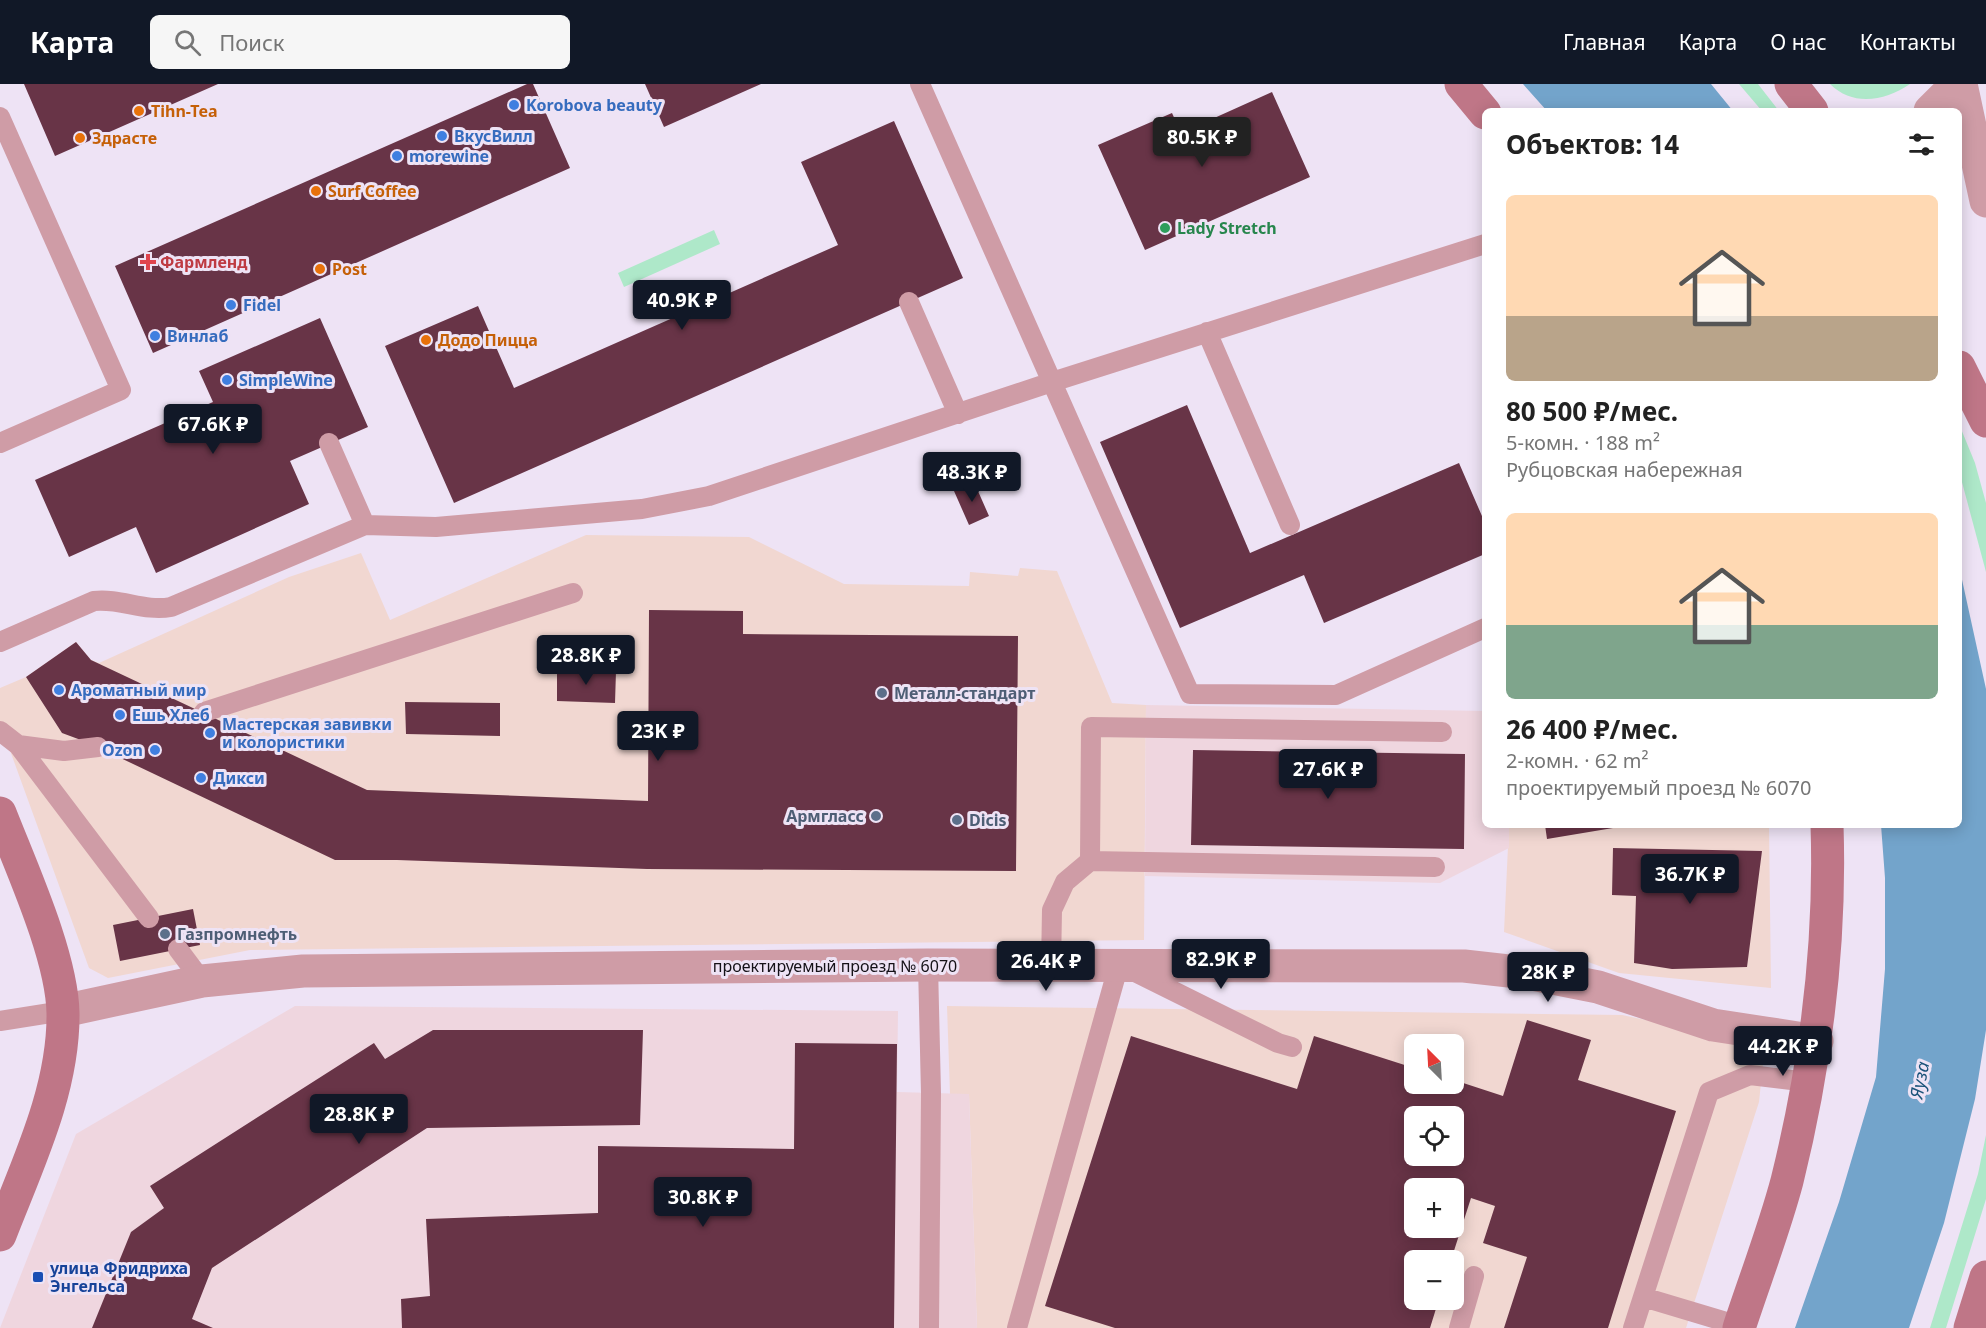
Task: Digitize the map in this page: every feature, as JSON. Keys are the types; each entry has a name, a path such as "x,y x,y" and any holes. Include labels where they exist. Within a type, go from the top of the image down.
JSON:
{"main road":[{"path":"1461,84 1482,109"},
{"path":"1791,84 1810,108"},
{"path":"1962,373 1986,422"},
{"path":"0,813 50,948 63,1011 62,1047 56,1079 36,1141 0,1235"},
{"path":"1740,1327 1786,1182 1817,1041 1829,886 1827,828"},
{"path":"1970,1328 1986,1276"}],"street":[{"path":"1933,108 1959,84 1986,201"},
{"name":"проектируемый проезд № 6070","path":"63,1011 202,981 303,971 1119,964 1464,966 1527,973 1598,987 1713,1025 1817,1041"}],"lane":[{"path":"920,84 1190,694 1336,695 1482,629"},
{"path":"0,117 121,390 0,443"},
{"path":"0,642 94,601 108,599 147,609 171,607 365,525 436,527 680,503 767,478 1052,382 1482,244"},
{"path":"909,302 958,414"},
{"path":"1207,332 1290,525"},
{"path":"329,443 365,525"},
{"path":"204,712 573,592"},
{"path":"1090,861 1091,727 1442,732"},
{"path":"0,731 18,745 149,918"},
{"path":"18,745 64,751 98,747"},
{"path":"1051,966 1052,910 1065,882 1090,861 1436,867"},
{"path":"178,949 202,981"},
{"path":"1017,1328 1119,964 1278,1043 1292,1047"},
{"path":"928,965 931,1093 929,1328"},
{"path":"0,1021 63,1011"},
{"path":"1634,1328 1709,1092 1750,1075 1808,1082"},
{"path":"1459,1328 1474,1276"},
{"path":"1643,1297 1740,1327"}],"shaded area":[{"path":"586,535 749,537 844,584 969,586 970,572 1018,576 1020,568 1057,571 1112,703 1146,705 1144,940 250,950 108,978 89,968 0,723 0,688 26,677 76,642 91,660 99,663 289,577 361,553 390,620"},
{"path":"1146,705 1482,711 1482,828 1509,828 1509,848 1440,883 1145,876"},
{"path":"1509,828 1769,828 1771,988 1619,973 1504,932"},
{"path":"295,1006 898,1011 897,1092 969,1094 977,1328 0,1328 76,1134"},
{"path":"947,1006 1622,1015 1765,1045 1759,1102 1686,1328 977,1328 969,1095 950,1094"}],"green space":[{"path":"1739,84 1758,84 1777,108 1759,108"},
{"path":"1830,84 1910,84 1880,98 1859,99 1839,91"},
{"path":"714,230 720,244 624,287 618,273"},
{"path":"1962,431 1975,463 1986,503 1986,572 1962,482"},
{"path":"1986,1135 1986,1199 1946,1328 1930,1328 1978,1174"}],"water":[{"path":"1523,84 1711,84 1731,108 1544,108"},
{"name":"Яуза","path":"1962,580 1986,689 1986,1030 1975,1099 1944,1223 1909,1328 1795,1328 1839,1202 1876,1077 1885,969 1885,878 1881,828 1962,828"}],"building":[{"path":"24,84 218,84 55,156"},
{"path":"527,84 533,84 570,168 153,353 115,266"},
{"path":"645,84 761,84 664,127"},
{"path":"1272,92 1310,177 1145,250 1098,145 1172,113 1181,133"},
{"path":"894,121 963,278 454,503 385,346 478,306 514,388 838,245 801,162"},
{"path":"320,318 368,427 290,461 309,504 156,573 136,527 69,557 35,480 213,402 199,371"},
{"path":"1187,405 1250,553 1459,463 1482,516 1482,555 1324,623 1304,575 1180,628 1100,442"},
{"path":"974,482 989,516 969,525 954,491"},
{"path":"649,610 743,611 743,634 1018,636 1016,871 647,869 335,860 89,743 62,733 26,677 76,642 91,660 367,790 648,801"},
{"path":"557,669 616,671 615,703 557,701"},
{"path":"405,702 500,703 500,736 406,734"},
{"path":"1193,750 1465,754 1464,849 1191,845"},
{"path":"1545,828 1613,828 1547,839"},
{"path":"1613,848 1762,851 1747,967 1672,969 1634,963 1636,896 1612,895"},
{"path":"193,909 200,945 120,961 113,925"},
{"path":"1527,1020 1591,1040 1578,1080 1676,1111 1608,1328 1504,1328 1527,1257 1483,1243 1495,1206 1471,1198 1464,1220 1464,1178 1404,1178 1404,1238 1458,1238 1454,1250 1404,1250 1404,1310 1436,1310 1430,1328 1115,1328 1045,1306 1131,1036 1297,1089 1314,1036 1404,1065 1404,1094 1464,1094 1464,1083 1503,1096"},
{"path":"433,1030 643,1030 640,1125 427,1128 212,1268 192,1319 213,1328 92,1328 131,1232 164,1208 150,1186 374,1043 385,1059"},
{"path":"795,1043 897,1044 894,1328 402,1328 401,1299 430,1296 426,1219 598,1213 598,1146 794,1149"}],"place":[{"name":"Korobova beauty","path":"514,105"},
{"name":"Tihn-Tea","path":"139,111"},
{"name":"ВкусВилл","path":"442,136"},
{"name":"Здрасте","path":"80,138"},
{"name":"morewine","path":"397,156"},
{"name":"Surf Coffee","path":"316,191"},
{"name":"Lady Stretch","path":"1165,228"},
{"name":"Фармленд","path":"148,262"},
{"name":"Post","path":"320,269"},
{"name":"Fidel","path":"231,305"},
{"name":"Винлаб","path":"155,336"},
{"name":"Додо Пицца","path":"426,340"},
{"name":"SimpleWine","path":"227,380"},
{"name":"Ароматный мир","path":"59,690"},
{"name":"Металл-стандарт","path":"882,693"},
{"name":"Ешь Хлеб","path":"120,715"},
{"name":"Мастерская завивки и колористики","path":"210,733"},
{"name":"Ozon","path":"155,750"},
{"name":"Дикси","path":"201,778"},
{"name":"Армгласс","path":"876,816"},
{"name":"Dicis","path":"957,820"},
{"name":"Газпромнефть","path":"165,934"},
{"name":"улица Фридриха Энгельса","path":"38,1277"}]}
